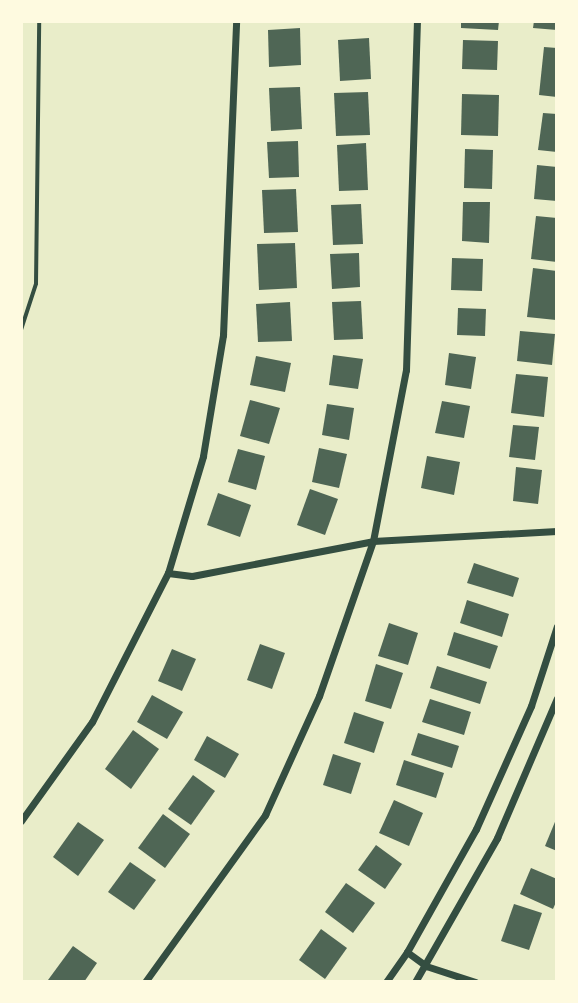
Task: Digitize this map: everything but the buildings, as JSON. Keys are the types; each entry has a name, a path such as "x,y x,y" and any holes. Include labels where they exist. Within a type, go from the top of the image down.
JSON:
{"street":[{"path":"21,821 92,722 168,573 203,456 223,334 236,21"},
{"path":"145,982 265,815 319,696 373,541 406,370 418,21"},
{"path":"168,573 192,576 373,541 557,531"},
{"path":"386,982 407,953 476,829 531,706 557,626"},
{"path":"415,982 497,838 557,698"},
{"path":"407,953 426,966 475,982"}],"path":[{"path":"21,330 36,284 39,21"}]}
